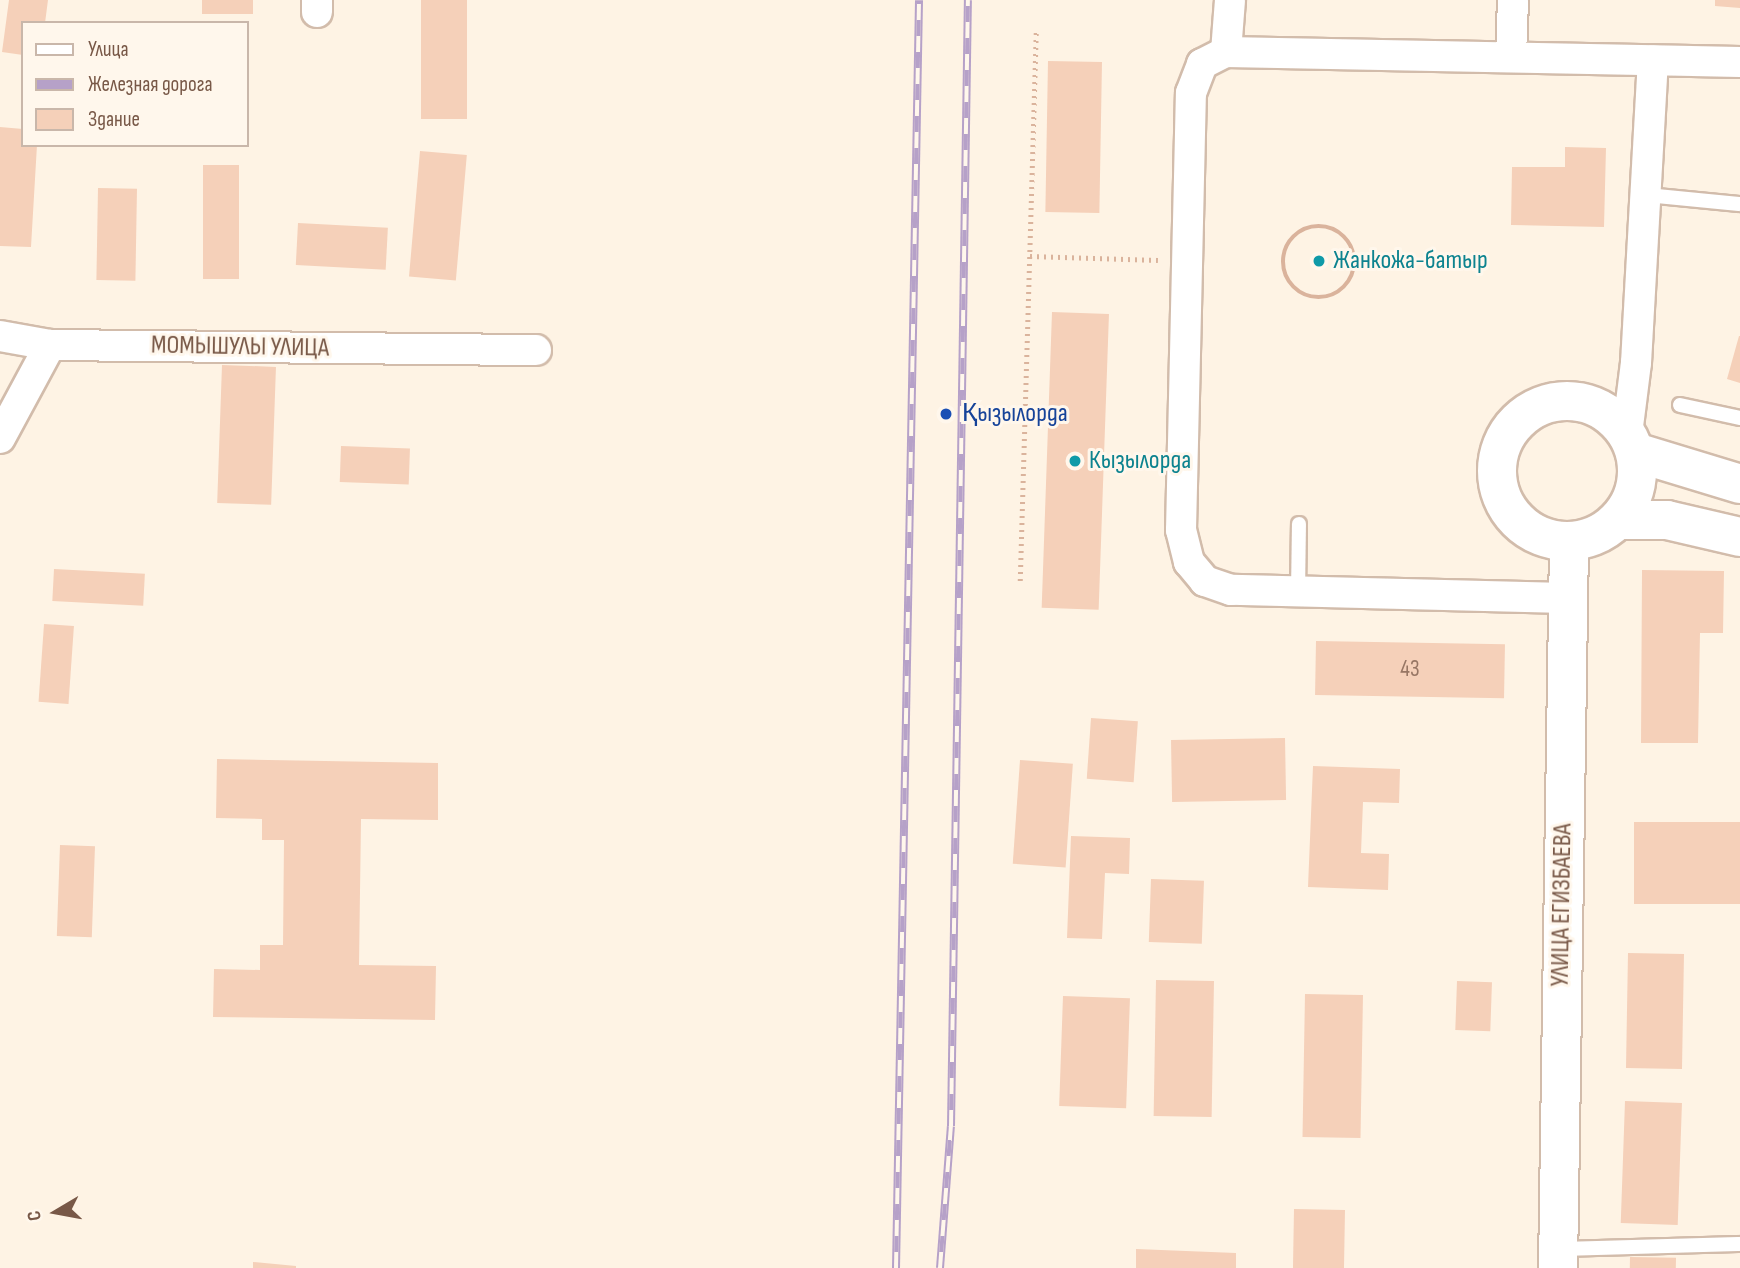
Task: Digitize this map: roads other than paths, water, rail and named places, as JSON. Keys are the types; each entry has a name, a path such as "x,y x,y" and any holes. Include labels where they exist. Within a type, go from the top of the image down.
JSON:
{"street":[{"path":"1226,52 1230,0"},
{"path":"1511,57 1513,0"},
{"path":"1566,598 1231,590 1205,580 1189,562 1181,530 1191,93 1202,64 1226,52 1740,62"},
{"path":"1653,60 1631,443 1638,476 1632,500 1618,520 1595,536 1569,542 1543,538 1520,524 1504,503 1497,477 1506,439 1532,410 1558,401 1584,403 1608,414 1631,443 1740,484"},
{"name":"МОМЫШУЛЫ УЛИЦА","path":"0,336 50,345 536,350"},
{"path":"0,438 50,345"},
{"path":"1618,520 1667,520 1740,537"},
{"name":"УЛИЦА ЕГИЗБАЕВА","path":"1558,1259 1566,598 1569,542"}],"lane":[{"path":"1646,195 1740,204"},
{"path":"1680,405 1740,418"},
{"path":"1298,593 1299,524"},
{"path":"1558,1259 1740,1244"}],"railway":[{"path":"896,1268 919,0"},
{"path":"940,1268 951,1126 968,0"}],"place":[{"name":"Жанкожа-батыр","path":"1319,261"},
{"name":"Қызылорда","path":"946,414"},
{"name":"Кызылорда","path":"1075,461"}]}
